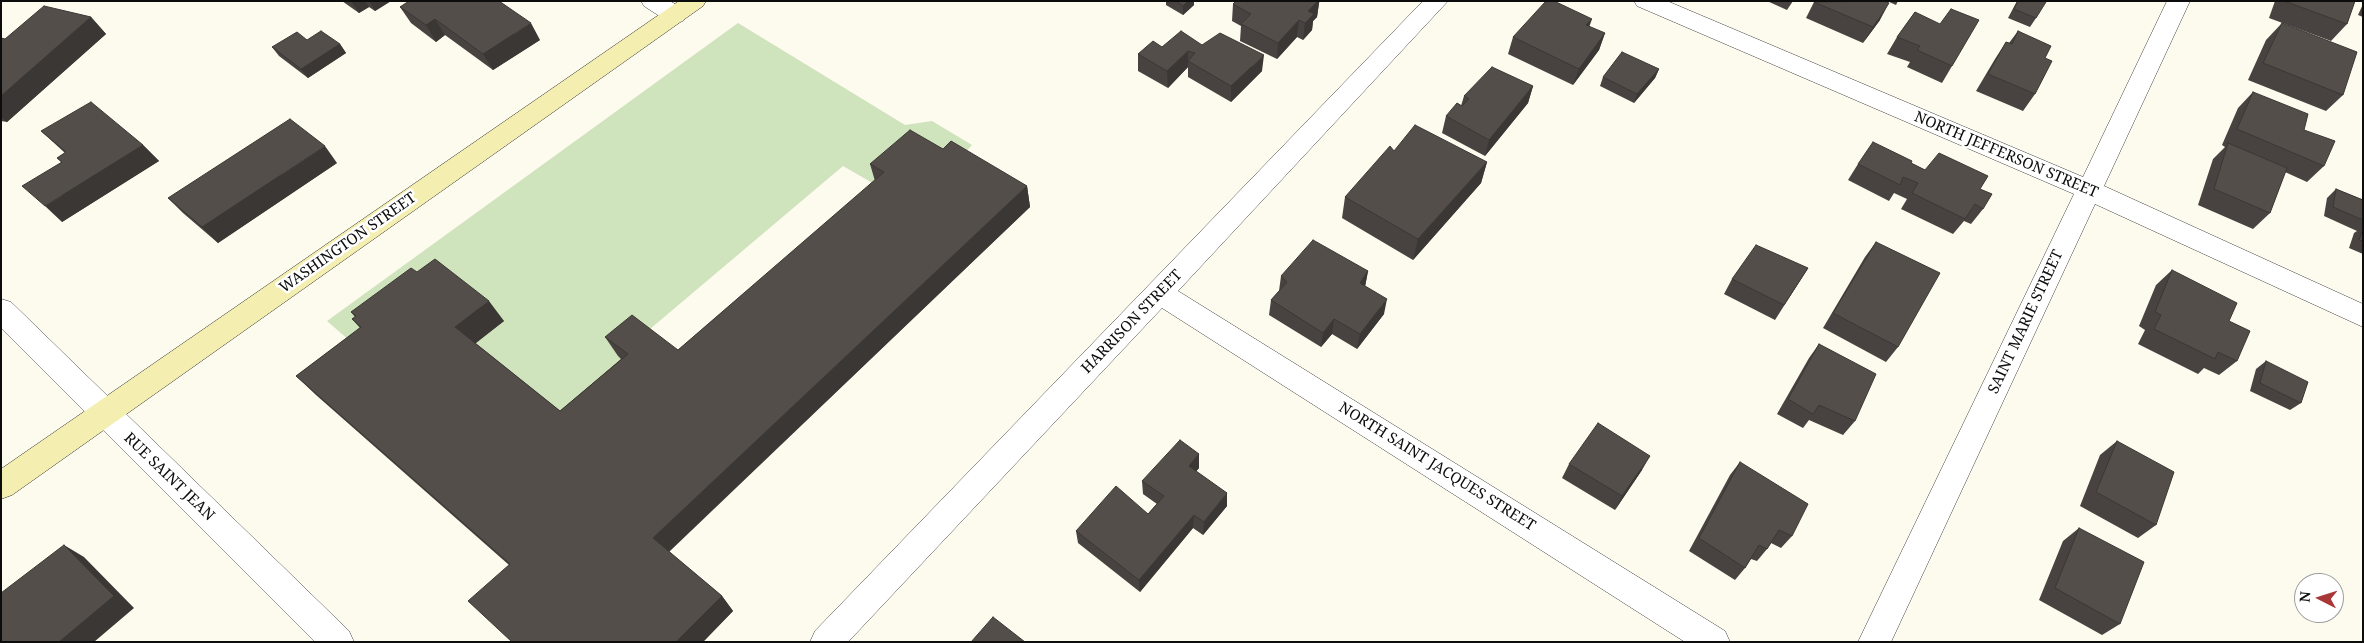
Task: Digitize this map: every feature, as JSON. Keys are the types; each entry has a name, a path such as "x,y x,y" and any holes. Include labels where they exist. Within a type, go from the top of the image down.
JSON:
{"main road":[{"name":"WASHINGTON STREET","path":"1,486 685,8"}],"street":[{"path":"652,1 685,8"},
{"name":"HARRISON STREET","path":"826,642 1437,1"},
{"name":"NORTH JEFFERSON STREET","path":"1645,1 2089,190 2363,316"},
{"name":"SAINT MARIE STREET","path":"1874,642 2179,1"},
{"name":"NORTH SAINT JACQUES STREET","path":"1160,293 1714,642"},
{"name":"RUE SAINT JEAN","path":"1,310 338,642"}],"green space":[{"path":"738,23 905,125 932,121 972,145 956,163 876,185 843,166 618,356 640,373 574,430 358,348 327,321"}],"building":[{"path":"409,1 499,1 531,23 483,54 435,19 426,25 400,7"},
{"path":"1176,1 1188,1 1183,6"},
{"path":"1236,1 1318,1 1308,11 1314,14 1305,23 1299,20 1278,43 1241,24 1251,14 1233,4"},
{"path":"1546,1 1554,1 1592,19 1586,25 1605,33 1579,69 1513,37"},
{"path":"1884,1 1889,3 1873,27 1814,2"},
{"path":"2018,1 2046,2 2036,18 2014,9"},
{"path":"2284,1 2355,1 2347,24"},
{"path":"44,6 91,17 1,96 1,38 5,39"},
{"path":"1951,9 1979,20 1952,66 1917,50 1920,46 1897,37 1915,12 1940,24"},
{"path":"2282,23 2357,52 2343,95 2263,63"},
{"path":"321,31 340,44 301,69 272,47 297,32 307,40"},
{"path":"1181,31 1202,45 1220,33 1264,55 1231,86 1188,61 1195,53 1188,51 1167,71 1138,54 1153,41 1162,47"},
{"path":"2018,31 2051,46 2045,58 2052,61 2035,94 1988,74 2006,42 2012,44"},
{"path":"1622,52 1659,69 1637,94 1603,77"},
{"path":"1492,67 1533,86 1489,140 1446,116 1457,103 1462,106 1469,99 1464,96"},
{"path":"2253,92 2308,114 2304,130 2335,141 2324,166 2237,129"},
{"path":"91,102 143,145 45,206 22,186 62,162 57,158 66,152 41,131"},
{"path":"290,119 325,146 202,227 168,198"},
{"path":"1415,125 1487,162 1418,239 1345,197 1390,146 1394,151"},
{"path":"910,130 943,149 951,141 1027,186 653,538 722,596 676,642 512,642 468,601 510,564 296,376 361,327 352,319 356,316 351,312 411,268 417,272 435,259 489,301 455,327 560,411 628,354 605,337 632,315 678,350 884,172 870,164"},
{"path":"1873,142 1912,161 1911,163 1925,170 1939,153 1988,176 1980,189 1992,194 1983,209 1975,204 1965,219 1912,193 1918,183 1903,177 1900,185 1858,164"},
{"path":"2228,143 2287,168 2270,213 2214,189"},
{"path":"2336,189 2363,200 2363,220 2333,207"},
{"path":"2363,229 2363,241 2359,240"},
{"path":"1313,240 1368,271 1360,283 1387,299 1360,334 1334,319 1323,333 1271,300 1287,282 1281,276"},
{"path":"1876,242 1940,273 1898,347 1833,313"},
{"path":"1756,245 1808,268 1784,305 1732,279"},
{"path":"2172,270 2237,303 2229,321 2250,331 2237,361 2218,352 2215,359 2154,329 2161,315 2155,312"},
{"path":"1819,344 1876,374 1855,421 1819,405 1813,414 1788,399"},
{"path":"2266,361 2308,382 2301,403 2260,383"},
{"path":"1598,423 1650,456 1622,496 1569,464"},
{"path":"1180,440 1199,454 1189,466 1227,493 1204,522 1194,515 1139,580 1076,531 1116,486 1148,514 1164,496 1142,481"},
{"path":"2117,441 2174,472 2156,525 2096,492"},
{"path":"1740,462 1808,504 1792,536 1779,530 1767,549 1759,545 1745,568 1699,538"},
{"path":"2079,528 2144,562 2120,624 2055,588"},
{"path":"64,545 114,596 59,642 1,642 1,593"},
{"path":"993,617 1025,642 971,642"}]}
